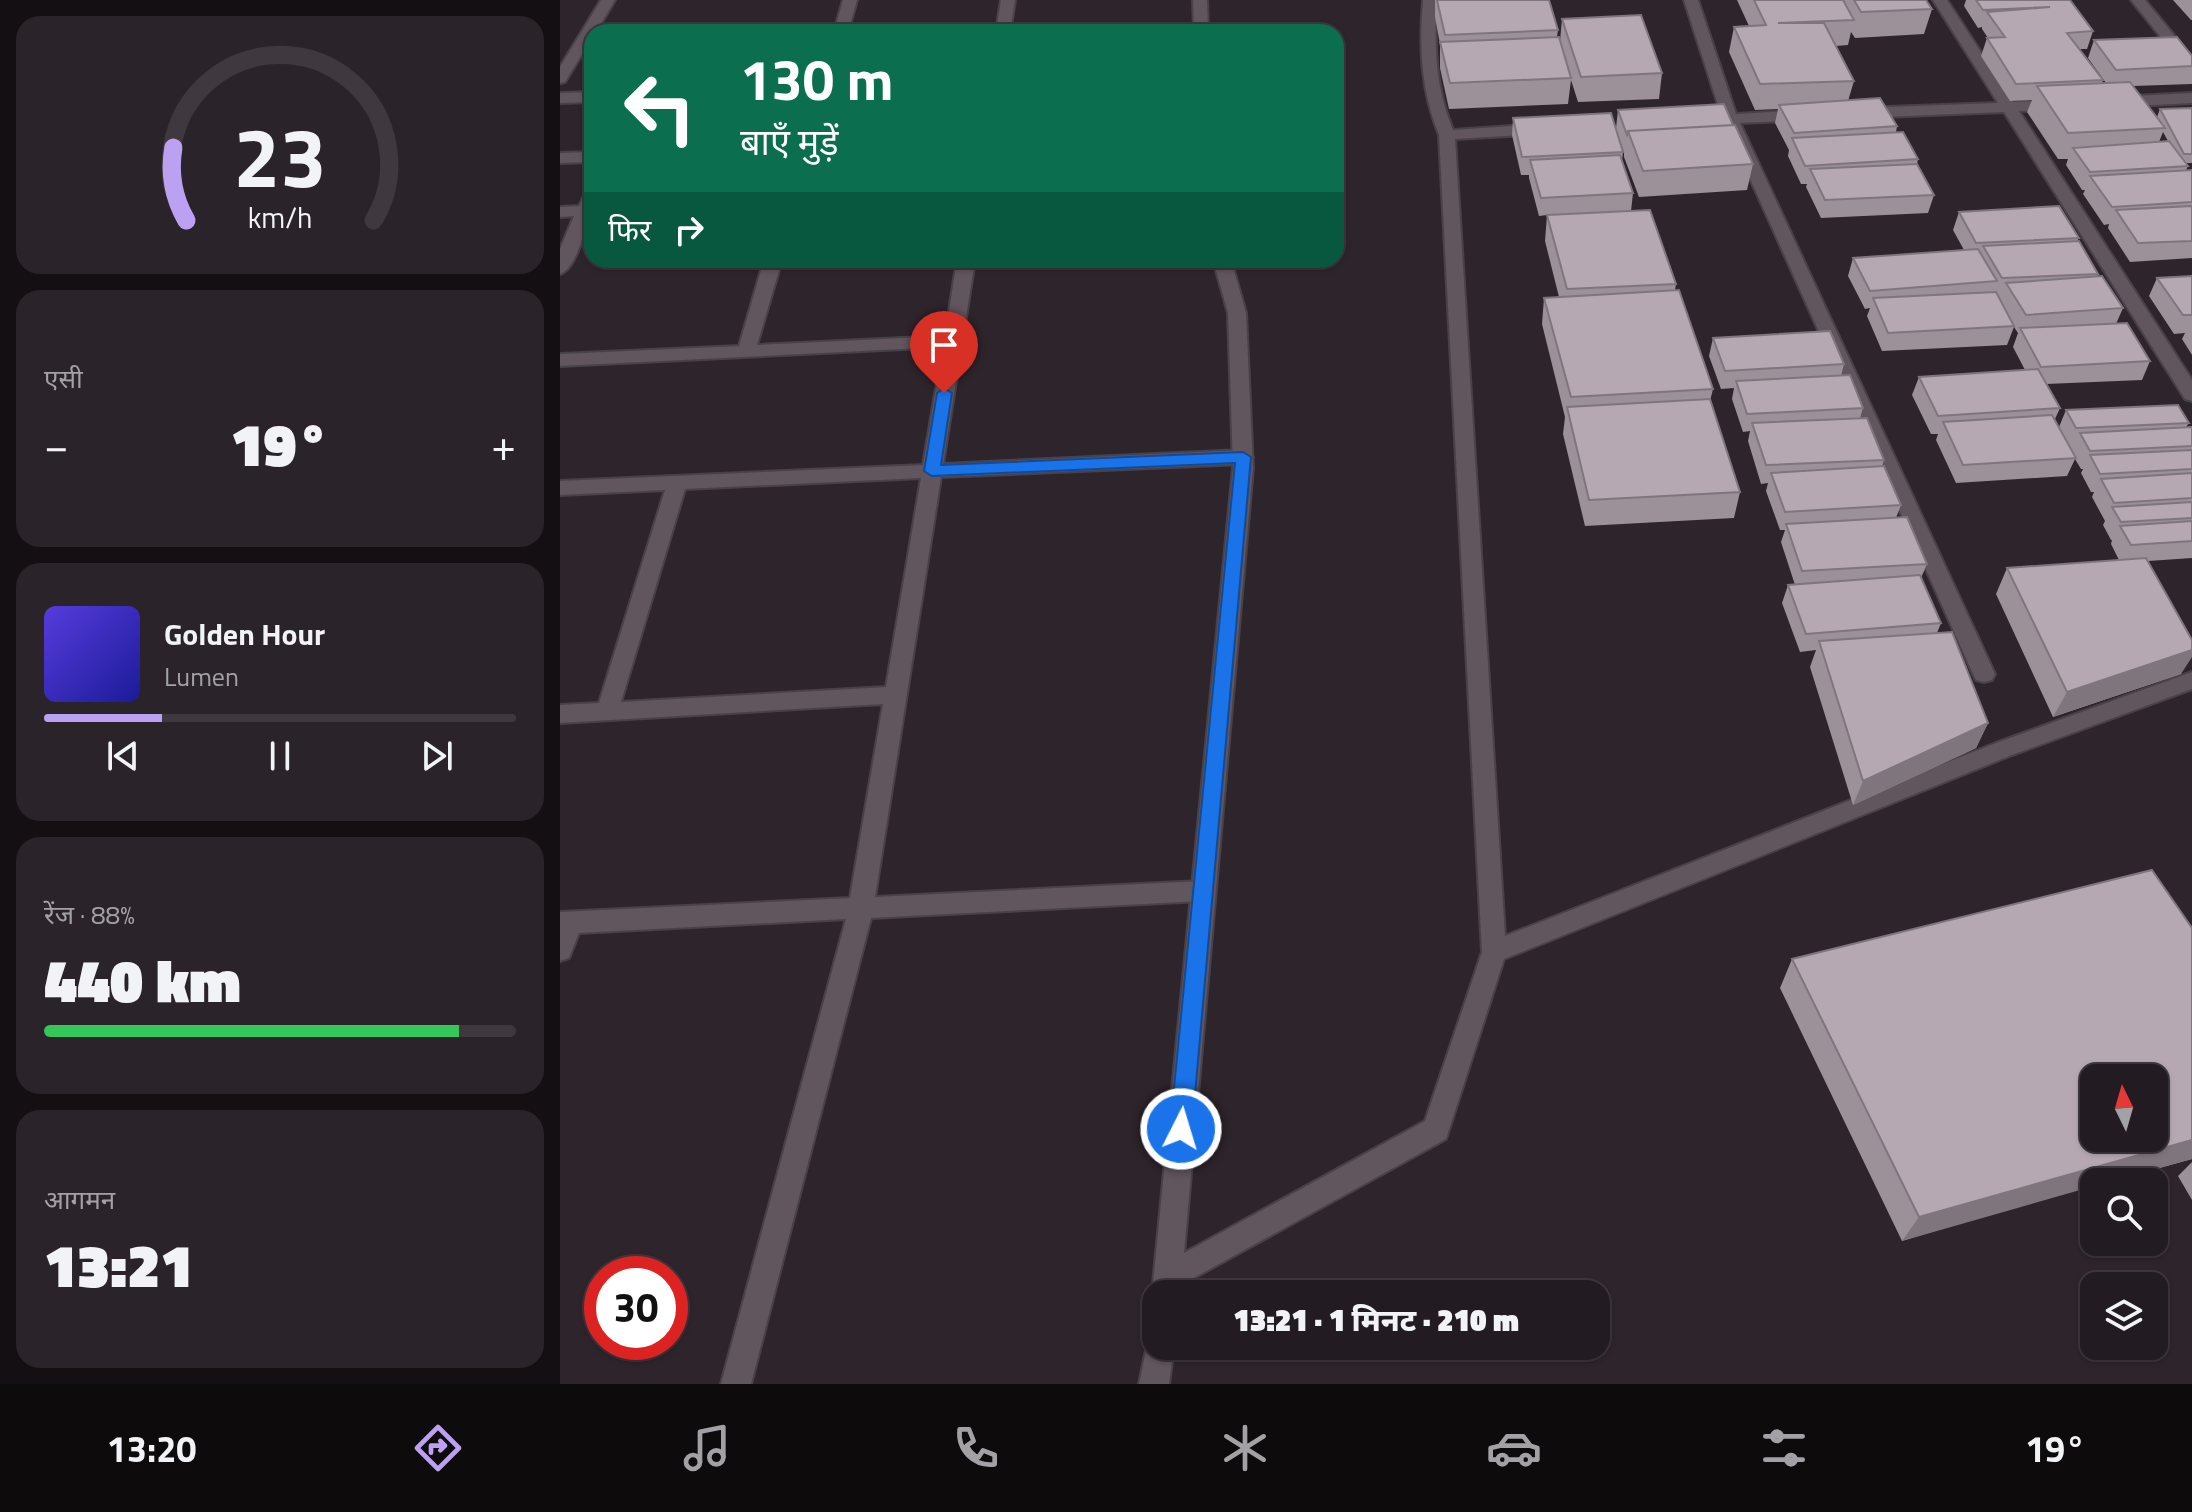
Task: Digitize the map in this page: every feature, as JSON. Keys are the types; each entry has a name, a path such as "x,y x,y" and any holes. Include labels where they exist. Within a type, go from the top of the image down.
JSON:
{"street":[{"path":"593,24 608,0"},
{"path":"843,24 850,0"},
{"path":"1004,24 1008,0"},
{"path":"1200,0 1201,24"},
{"path":"1177,1280 1436,1130 1494,952 1447,135 1432,104 1427,39 1430,0"},
{"path":"1691,0 1730,118 1984,674"},
{"path":"1940,0 2192,395"},
{"path":"2138,0 2192,67"},
{"path":"560,79 584,40"},
{"path":"560,98 584,97"},
{"path":"2100,102 2192,98"},
{"path":"1683,121 2070,104"},
{"path":"1447,135 1557,128"},
{"path":"560,158 584,157"},
{"path":"560,212 584,205"},
{"path":"560,269 584,214"},
{"path":"746,351 771,268"},
{"path":"736,1384 861,908 965,268"},
{"path":"1168,1280 1243,457 1237,313 1224,268"},
{"path":"560,360 953,341"},
{"path":"560,488 1243,457"},
{"path":"607,712 677,482"},
{"path":"1494,952 2004,749 2192,680"},
{"path":"560,714 896,695"},
{"path":"560,950 566,922 1202,891"},
{"path":"1154,1384 1157,1360"}],"building":[{"path":"1437,0 1549,0 1558,30 1445,35"},
{"path":"1754,0 1843,0 1854,20 1778,23 1824,23 1854,81 1760,84 1734,27 1766,25"},
{"path":"1854,0 1926,0 1932,9 1861,12"},
{"path":"1976,0 2070,0 2093,31 2067,33 2103,80 2016,84 1987,38 2005,37 1987,12 2050,7 1983,10"},
{"path":"1641,15 1662,73 1581,77 1562,19"},
{"path":"1559,37 1571,78 1450,83 1440,42"},
{"path":"2177,37 2192,56 2192,66 2116,70 2094,40"},
{"path":"2130,82 2165,128 2068,133 2037,86"},
{"path":"1880,98 1897,126 1794,133 1779,105"},
{"path":"1724,104 1733,125 1628,131 1627,135 1618,110"},
{"path":"2192,108 2192,154 2184,154 2160,109"},
{"path":"1611,113 1623,152 1522,157 1513,118"},
{"path":"1735,125 1753,164 1643,171 1628,131"},
{"path":"1903,132 1918,159 1805,166 1792,138"},
{"path":"2169,141 2188,166 2090,172 2073,148"},
{"path":"1620,155 1633,193 1541,198 1530,160"},
{"path":"1917,164 1934,195 1825,200 1810,169"},
{"path":"2192,170 2192,202 2112,207 2090,176"},
{"path":"2059,206 2079,238 1976,243 1959,212"},
{"path":"2192,206 2192,241 2138,243 2116,210"},
{"path":"1650,210 1676,284 1567,289 1547,215"},
{"path":"2079,241 2098,274 2002,278 1983,246"},
{"path":"1978,249 1997,281 1870,291 1853,258"},
{"path":"2102,276 2123,308 2026,315 2006,283"},
{"path":"2192,276 2192,315 2183,315 2157,278"},
{"path":"1679,290 1713,389 1571,397 1544,298"},
{"path":"1996,292 2014,326 1888,333 1873,298"},
{"path":"2127,323 2150,361 2041,367 2020,328"},
{"path":"1830,331 1844,364 1725,371 1713,338"},
{"path":"2038,369 2060,408 1938,416 1919,377"},
{"path":"1850,375 1863,408 1747,414 1736,381"},
{"path":"1710,399 1740,492 1589,500 1567,407"},
{"path":"2178,405 2189,423 2076,428 2066,410"},
{"path":"2052,415 2076,458 1963,465 1943,422"},
{"path":"1867,418 1884,460 1766,465 1752,423"},
{"path":"2192,427 2192,446 2090,451 2080,433"},
{"path":"2192,450 2192,469 2100,474 2090,455"},
{"path":"1884,466 1901,505 1785,512 1771,473"},
{"path":"2192,473 2192,498 2114,503 2101,479"},
{"path":"2192,502 2192,518 2121,522 2112,507"},
{"path":"1907,517 1927,564 1802,571 1786,524"},
{"path":"2192,521 2192,541 2131,545 2120,526"},
{"path":"2146,558 2192,640 2192,650 2067,692 2007,568"},
{"path":"1920,575 1941,623 1806,634 1788,585"},
{"path":"1952,632 1988,723 1863,781 1819,641"},
{"path":"2152,870 2192,928 2192,1140 2168,1147 2168,1064 2080,1064 2080,1152 2149,1152 2093,1168 2080,1168 2080,1172 1919,1217 1792,959"}],"route":[{"path":"944,393 932,471 1243,457 1181,1129"}]}
